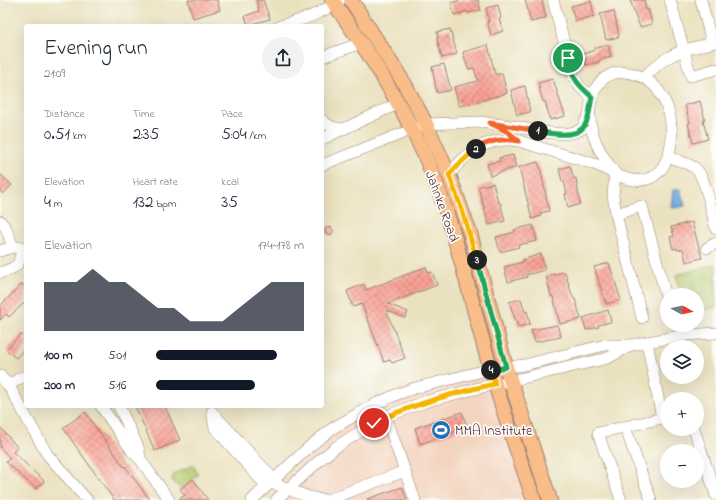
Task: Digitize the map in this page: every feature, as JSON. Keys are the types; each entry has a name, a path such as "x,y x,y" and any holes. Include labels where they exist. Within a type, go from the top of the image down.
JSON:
{"main road":[{"name":"Jahnke Road","path":"351,0 389,58 426,124 449,175 470,234 510,382 550,500"},
{"name":"Jahnke Road","path":"336,1 399,103 436,182 455,235 495,384 534,500"}],"street":[{"path":"553,0 573,76 580,87 592,97"},
{"path":"670,0 691,76 716,69"},
{"path":"644,77 666,58 684,50 712,43 702,0"},
{"path":"287,24 316,15 336,1"},
{"path":"324,56 361,43"},
{"path":"324,164 426,124 472,121 553,133 570,133 582,128 587,121 592,97 597,86 602,80 614,74 630,72 644,77 653,84 664,100 671,122 672,137 669,157 661,170 646,179 629,179 596,165 519,141 507,140 497,140 480,146 462,161 449,175"},
{"path":"324,138 399,103"},
{"path":"590,112 591,124 596,144 605,160 615,173 613,195 616,214 642,318"},
{"path":"324,121 331,126 342,129"},
{"path":"490,123 508,132 519,141"},
{"path":"669,157 690,165 699,172 704,182 716,229"},
{"path":"616,214 642,206 664,288"},
{"path":"0,221 20,247 20,263 14,268 0,273"},
{"path":"0,251 20,247"},
{"path":"252,500 309,447 333,428 373,405 415,388 491,370 524,365 605,345 631,345 686,335 716,333"},
{"path":"647,342 660,397"},
{"path":"276,500 336,447 361,430 386,417 427,401 608,358 631,345"},
{"path":"0,376 9,386 47,454 87,500"},
{"path":"9,386 18,379 24,377"},
{"path":"102,408 132,451 140,459 169,500"},
{"path":"120,408 138,447 140,459"},
{"path":"270,482 270,474 212,412 215,428 262,482 270,482 313,499 327,500 405,471"},
{"path":"386,417 415,500"},
{"path":"621,500 598,433 660,419"},
{"path":"625,427 651,500"},
{"path":"696,436 716,495"}],"shaded area":[{"path":"496,366 540,500 280,500 275,489 348,419 395,394"}],"green space":[{"path":"716,264 716,307 704,310 704,288 679,288 676,275"},
{"path":"193,465 198,475 180,489 172,480 174,474"}],"water":[{"path":"680,189 685,206 674,208 671,207 673,190"}],"building":[{"path":"188,0 217,0 220,10 193,18"},
{"path":"256,0 263,0 270,19 248,24 245,16 259,11"},
{"path":"460,0 478,0 481,10 468,13 467,11 454,15 451,3"},
{"path":"525,0 542,0 546,18 531,22"},
{"path":"630,0 644,0 646,10 648,9 652,24 640,27"},
{"path":"591,1 594,16 575,21 571,6"},
{"path":"498,5 501,18 499,19 503,31 491,35 487,21 489,21 486,8"},
{"path":"614,11 619,37 606,40 600,14"},
{"path":"450,29 457,54 442,58 437,39 437,32"},
{"path":"488,45 495,74 502,74 507,93 479,102 459,106 454,87 478,81 474,68 468,69 463,52"},
{"path":"608,45 611,57 586,65 583,54 595,50 595,48"},
{"path":"444,64 451,90 437,93 432,67"},
{"path":"553,79 565,116 550,120 538,83"},
{"path":"525,86 530,112 517,115 511,90"},
{"path":"700,101 708,139 693,143 685,105"},
{"path":"513,155 516,167 490,176 487,164 500,161 499,158"},
{"path":"538,162 549,211 540,213 541,216 532,219 519,167"},
{"path":"570,166 574,179 576,178 580,204 568,208 564,181 562,181 559,169"},
{"path":"0,174 12,185 3,194 0,191"},
{"path":"493,183 505,221 489,225 478,187"},
{"path":"692,222 702,258 686,262 683,249 673,249 670,237 674,236 671,227"},
{"path":"533,225 537,241 518,245 519,247 500,252 496,237"},
{"path":"327,227 331,227 333,231 331,235 327,235 325,233 325,229"},
{"path":"541,254 545,270 508,282 504,267 523,262 522,260"},
{"path":"609,263 621,300 606,304 594,267"},
{"path":"426,267 428,273 432,272 437,285 388,304 408,312 405,318 386,310 405,358 392,363 390,360 384,362 362,304 353,307 347,291 364,284 366,290"},
{"path":"565,272 581,319 560,324 546,276"},
{"path":"22,284 24,286 24,303 9,317 6,314 0,320 0,306"},
{"path":"521,299 525,312 527,311 530,324 518,327 509,302"},
{"path":"608,310 611,322 586,330 583,318"},
{"path":"557,325 561,337 535,342 531,330"},
{"path":"21,334 24,337 24,349 16,358 6,350"},
{"path":"136,408 166,408 180,440 155,451"},
{"path":"85,412 124,467 125,466 150,500 114,500 63,428"},
{"path":"462,412 467,427 420,444 415,428"},
{"path":"0,427 18,448 13,452 44,481 36,489 6,462 10,458 0,447"},
{"path":"193,479 208,500 178,500 185,495 180,489"},
{"path":"402,487 407,500 367,500 367,499"}],"place":[{"name":"MMA Institute","path":"441,430"}],"route":[{"path":"374,423 387,416 427,401 495,384 491,370 506,367 470,234 449,175 470,153 480,146 497,140 519,141 508,132 490,123 558,134 579,131 585,126 590,112 592,97 580,87 575,80 568,58"}]}
